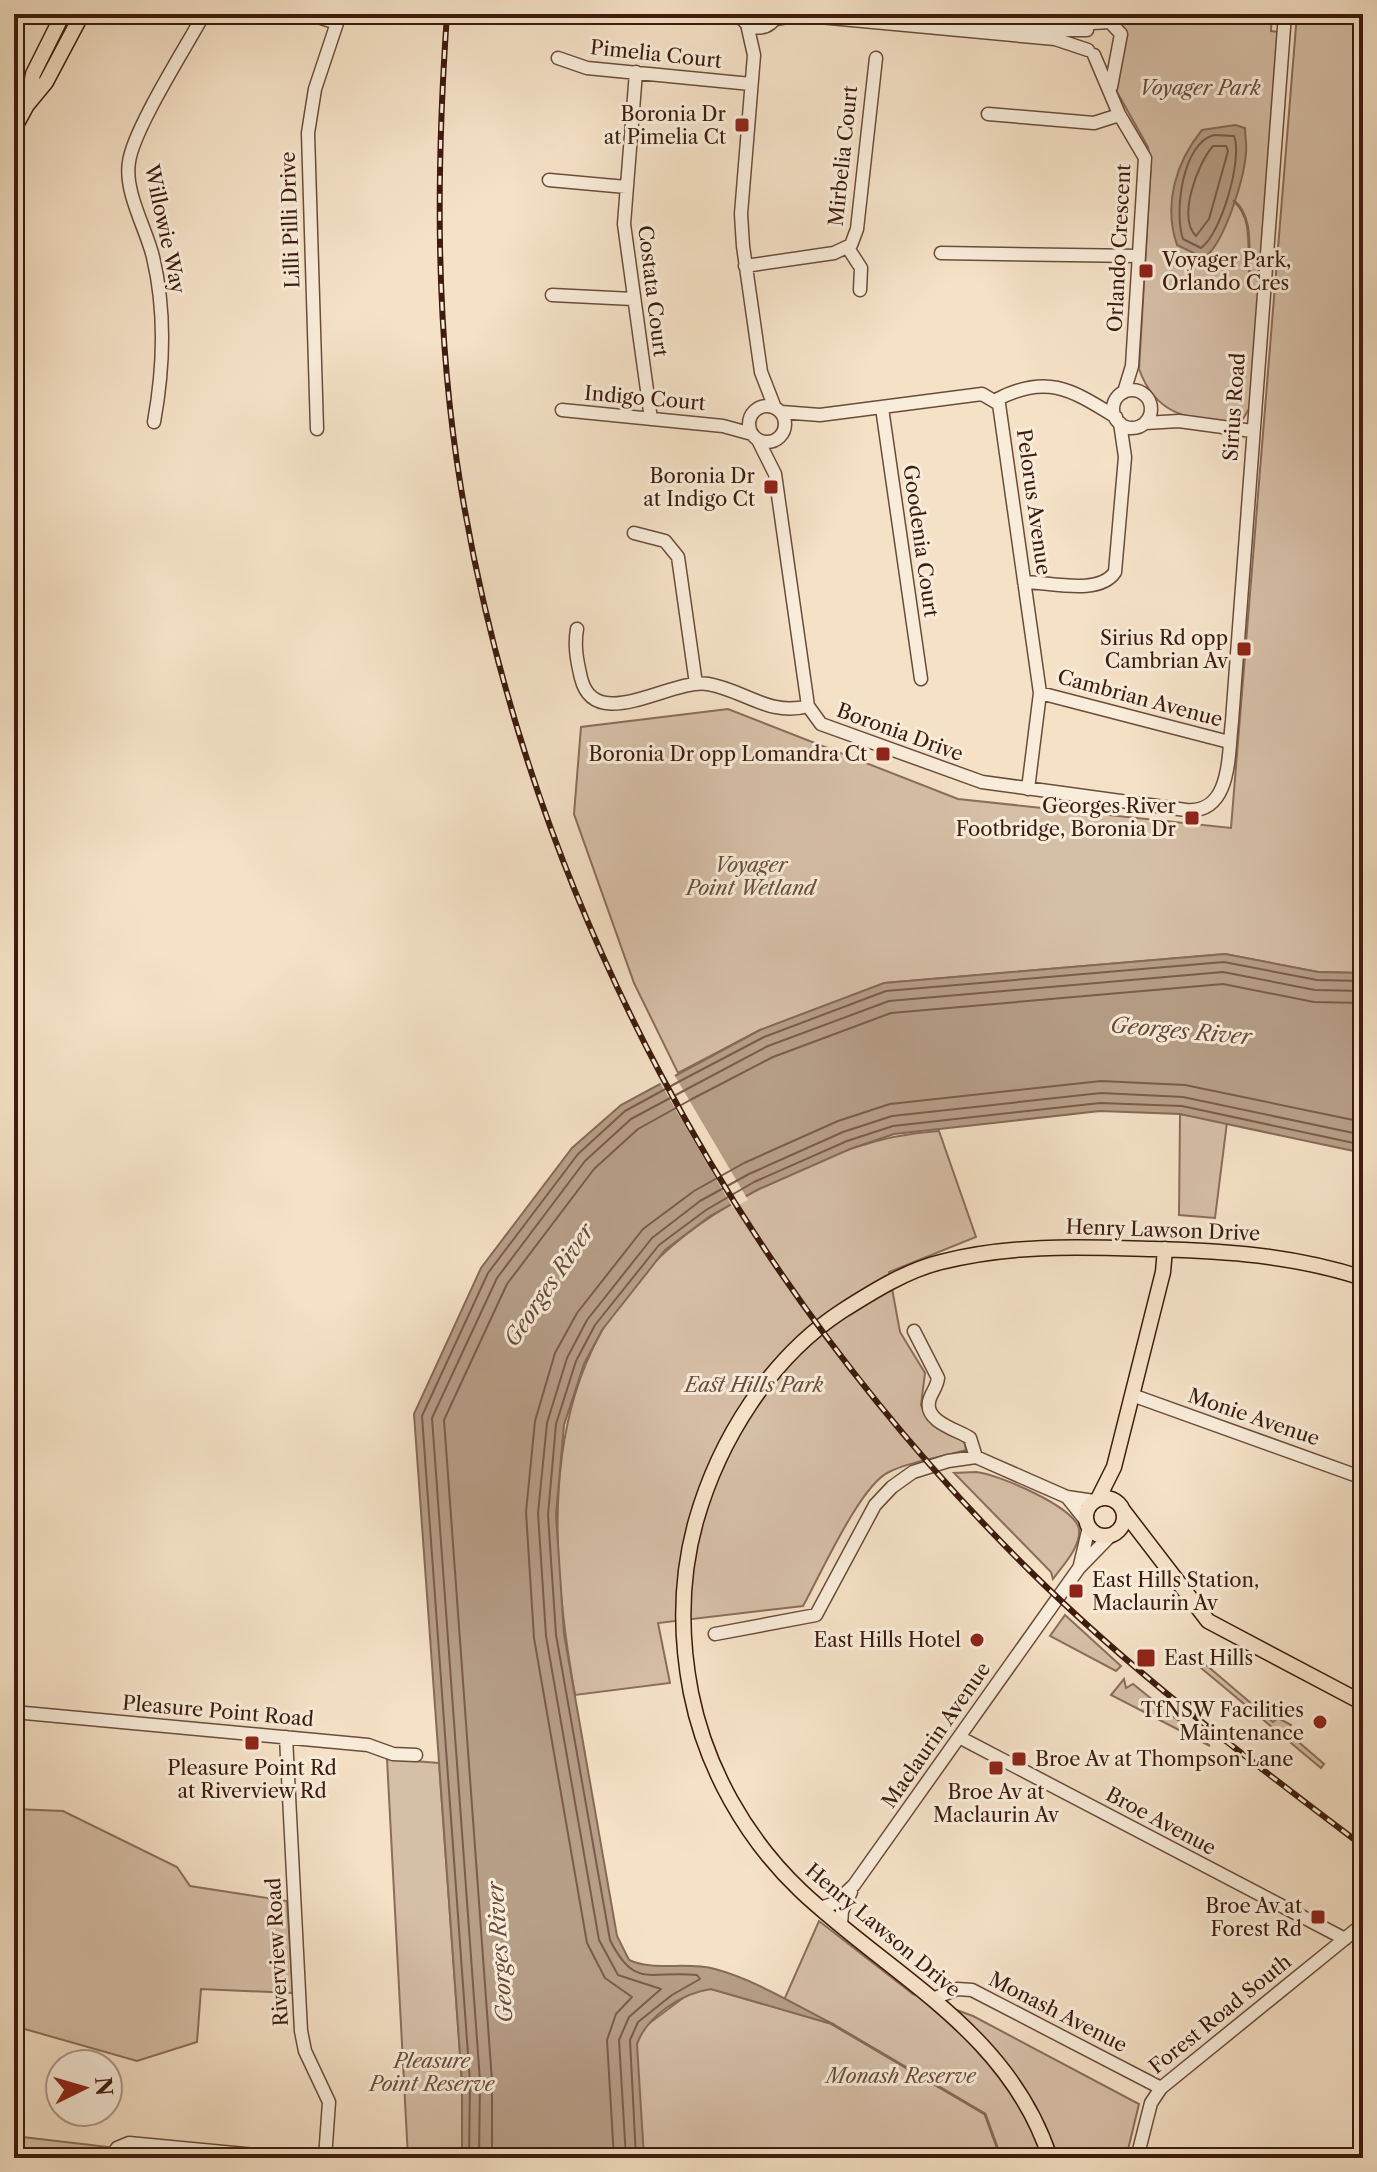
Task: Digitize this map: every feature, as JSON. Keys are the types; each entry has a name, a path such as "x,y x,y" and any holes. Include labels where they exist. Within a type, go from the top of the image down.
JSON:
{"main road":[{"path":"27,105 33,74 63,14"},
{"path":"14,129 27,105 46,82 82,14"},
{"name":"Henry Lawson Drive","path":"1050,2158 1033,2117 1008,2075 975,2035 935,1998 820,1908 760,1845 736,1809 709,1754 695,1711 686,1664 683,1624 685,1575 695,1523 709,1482 727,1443 756,1397 829,1321 917,1270 959,1259 1040,1247 1165,1249 1264,1254 1363,1278"},
{"path":"1161,1561 1143,1543 1114,1533 1101,1535 1088,1525 1087,1510 1114,1467 1163,1272 1165,1249"},
{"path":"1114,1467 1123,1521 1114,1533"},
{"path":"1096,1500 1109,1498 1120,1506 1208,1621 1363,1703"}],"street":[{"name":"Willowie Way","path":"154,422 161,376 162,310 153,255 128,167 138,137 204,14"},
{"path":"309,14 338,19"},
{"path":"740,17 756,28 798,15 1055,39 1106,57 1118,50 1121,40 1114,19 1052,30 887,14"},
{"name":"Sirius Road","path":"1217,801 1223,787 1229,742 1285,14"},
{"path":"740,17 754,55"},
{"name":"Lilli Pilli Drive","path":"317,429 308,133 312,100 338,19"},
{"path":"774,20 754,55 741,214 745,266 761,372 778,410 782,434"},
{"path":"1091,52 1085,38 1094,22"},
{"name":"Orlando Crescent","path":"1111,94 1118,50"},
{"name":"Orlando Crescent","path":"1091,52 1119,115 1145,158 1132,366 1120,396 1118,420"},
{"name":"Pimelia Court","path":"558,58 579,66 751,84"},
{"name":"Mirbelia Court","path":"745,266 848,248 857,229 876,58"},
{"name":"Costata Court","path":"636,72 624,234 651,419"},
{"path":"988,114 1094,123 1119,115"},
{"path":"549,180 626,187"},
{"path":"848,248 861,268 860,290"},
{"path":"941,253 1139,256"},
{"path":"552,295 633,299"},
{"name":"Orlando Crescent","path":"1132,366 1142,393 1151,405"},
{"path":"761,372 754,414 755,437 770,442 820,415"},
{"path":"754,414 764,406 820,415 982,394 996,400 1018,390 1055,386 1092,401 1118,420 1141,425 1179,421 1252,431"},
{"path":"1092,401 1142,393"},
{"name":"Pelorus Avenue","path":"996,400 1002,417 1040,693 1028,789"},
{"path":"1125,457 1151,405 1179,421"},
{"name":"Goodenia Court","path":"882,408 921,679"},
{"name":"Indigo Court","path":"562,410 723,426 755,437"},
{"name":"Indigo Court","path":"723,426 754,414"},
{"path":"1024,582 1094,585 1112,577 1117,566 1125,457 1118,420"},
{"name":"Boronia Drive","path":"782,434 775,474 808,706 815,719 827,727 976,781 1194,811 1217,801"},
{"name":"Boronia Drive","path":"755,437 775,474"},
{"path":"634,533 665,541 675,551 696,684"},
{"path":"577,629 575,646 581,681 587,694 598,702 616,704 696,684 711,685 785,711 808,706"},
{"name":"Cambrian Avenue","path":"1040,693 1229,742"},
{"path":"914,1331 938,1378 929,1402 930,1412 934,1418 970,1438 976,1457"},
{"name":"Monie Avenue","path":"1132,1395 1363,1478"},
{"path":"715,1634 816,1615 883,1494 913,1472 948,1461 976,1457 1067,1497 1096,1500"},
{"path":"1067,1497 1088,1525"},
{"name":"Maclaurin Avenue","path":"1079,1568 1088,1525"},
{"name":"Maclaurin Avenue","path":"820,1908 835,1903 854,1885 1079,1568 1114,1533"},
{"name":"Pleasure Point Road","path":"14,1712 368,1745 393,1754 416,1755"},
{"name":"Riverview Road","path":"286,1737 301,2031 309,2060 329,2102 325,2158"},
{"name":"Broe Avenue","path":"959,1737 1345,1939"},
{"name":"Maclaurin Avenue","path":"841,1925 843,1910 854,1885"},
{"name":"Forest Road South","path":"1137,2158 1148,2112 1161,2088 1363,1924"},
{"name":"Monash Avenue","path":"935,1998 957,1989 972,1990 1161,2088"},
{"path":"114,2153 137,2144 286,2158"}],"green space":[{"name":"Voyager Park","path":"1116,14 1272,14 1271,31 1279,32 1250,407 1240,424 1192,418 1166,407 1147,386 1139,369 1151,162 1148,147 1117,92 1115,82 1124,31"},
{"name":"Voyager Point Wetland","path":"1297,14 1363,15 1363,973 1318,972 1225,954 885,983 760,1030 678,1073 634,983 574,814 581,727 728,709 958,799 1231,828"},
{"path":"1180,1114 1227,1122 1215,1218 1179,1215"},
{"name":"East Hills Park","path":"939,1131 976,1237 889,1272 900,1332 925,1373 921,1405 929,1421 964,1440 966,1450 908,1465 878,1480 854,1512 803,1606 658,1623 670,1683 575,1695 563,1614 558,1537 561,1464 575,1396 601,1333 641,1276 698,1225 773,1182 834,1155 894,1137"},
{"path":"976,1472 1034,1493 1074,1520 1079,1529 1077,1542 1053,1579 1051,1572 954,1473"},
{"path":"1065,1615 1121,1666 1116,1671 1050,1636"},
{"path":"1205,1664 1273,1722 1278,1718 1291,1725 1287,1732 1324,1764 1321,1768 1201,1668"},
{"path":"1124,1679 1126,1688 1133,1684 1210,1746 1111,1695"},
{"name":"Pleasure Point Reserve","path":"387,1759 439,1763 462,2082 462,2158 408,2158"},
{"path":"14,1809 63,1811 177,1867 190,1886 287,1901 293,1993 201,1989 197,2042 137,2061 124,2057 124,2048 91,2048 14,2026"},
{"name":"Monash Reserve","path":"819,1921 913,1994 973,2016 1139,2104 1126,2158 644,2158 637,2076 637,2044 643,2028 691,1992 711,1989 830,2023 784,2000"},
{"path":"14,2136 117,2148 111,2158 14,2158"}],"water":[{"path":"1235,125 1245,128 1242,178 1226,225 1204,258 1177,245 1171,214 1174,184 1185,156 1202,130"},
{"name":"Georges River","path":"1225,954 1318,972 1363,973 1363,1153 1180,1114 1100,1111 894,1134 850,1149 757,1190 710,1216 665,1250 602,1330 584,1364 564,1425 556,1515 564,1634 617,1936 629,1960 639,1964 715,1969 761,1987 835,2025 711,1989 700,1991 677,2001 657,2015 637,2044 644,2158 462,2158 462,2082 414,1414 481,1268 572,1148 621,1105 760,1030 884,983"}],"pier":[{"path":"672,1071 748,1200 733,1208 658,1079"}],"waterway":[{"path":"1234,201 1246,220 1252,291"},
{"path":"832,2024 985,2114 1001,2158"}],"railway":[{"path":"447,14 441,133 440,251 446,370 461,488 493,640 537,789 593,934 660,1074 738,1208 826,1336 924,1457 1030,1571 1109,1645 1234,1748 1363,1846"}],"place":[{"name":"Boronia Dr at Pimelia Ct","path":"742,125"},
{"name":"Voyager Park, Orlando Cres","path":"1146,271"},
{"name":"Boronia Dr at Indigo Ct","path":"771,487"},
{"name":"Sirius Rd opp Cambrian Av","path":"1244,649"},
{"name":"Boronia Dr opp Lomandra Ct","path":"883,754"},
{"name":"Georges River Footbridge, Boronia Dr","path":"1192,818"},
{"name":"East Hills Station, Maclaurin Av","path":"1076,1591"},
{"name":"East Hills Hotel","path":"977,1640"},
{"name":"East Hills","path":"1146,1658"},
{"name":"TfNSW Facilities Maintenance","path":"1320,1722"},
{"name":"Pleasure Point Rd at Riverview Rd","path":"252,1743"},
{"name":"Broe Av at Thompson Lane","path":"1019,1759"},
{"name":"Broe Av at Maclaurin Av","path":"996,1768"},
{"name":"Broe Av at Forest Rd","path":"1318,1917"}]}
